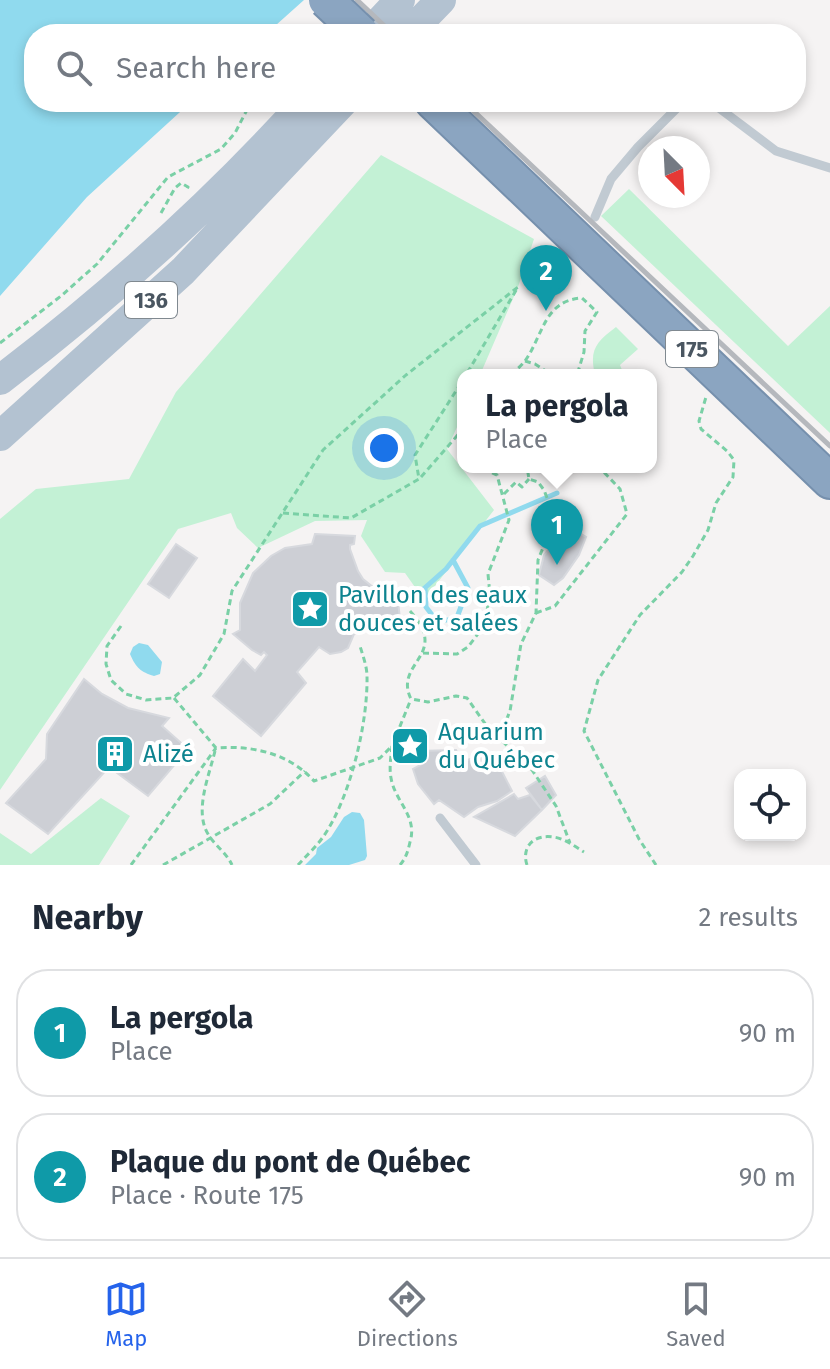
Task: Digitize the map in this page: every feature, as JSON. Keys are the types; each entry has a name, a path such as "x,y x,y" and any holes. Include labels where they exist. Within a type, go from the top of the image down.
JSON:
{"highway":[{"path":"326,0 351,24"},
{"name":"175","path":"444,112 830,481"}],"main road":[{"path":"377,24 400,0"},
{"path":"418,24 441,0"},
{"name":"136","path":"0,380 76,322 154,256 296,112"},
{"name":"136","path":"0,436 183,271 334,112"}],"lane":[{"path":"595,217 611,179 673,112"},
{"path":"724,112 776,151 830,168"},
{"path":"440,818 476,865"}],"path":[{"path":"0,343 97,264 168,177 221,149 235,133 246,112"},
{"path":"121,626 107,646 106,664 111,680 126,694 146,700 173,698 200,675 214,655 224,634 232,591 323,450 406,375 518,287 470,369"},
{"path":"517,369 525,361 549,312 565,301 582,298 597,312 585,331 579,369"},
{"path":"525,361 543,369"},
{"path":"419,479 415,455 457,389"},
{"path":"656,865 639,839 584,731 598,680 640,615 682,572 693,556 708,530 716,503 733,477 734,460 701,429 699,421 707,390"},
{"path":"282,513 351,518 419,479 457,436"},
{"path":"423,653 457,654 468,647 484,626 490,595 488,574 509,520 504,494 497,475 492,473"},
{"path":"528,473 529,479"},
{"path":"536,613 555,606 627,514 620,489 605,473"},
{"path":"504,494 516,482 522,487 529,479"},
{"path":"499,738 510,711 521,644 536,613 538,560 552,526 544,490 538,482 529,479"},
{"path":"400,865 412,837 412,823 391,781 389,765 392,746 411,699 408,692 411,667 423,653 426,636 421,623 410,611"},
{"path":"298,865 323,839 335,817 353,766 365,710 368,674 360,646"},
{"path":"411,699 428,702 456,696 467,698 499,738 532,770 556,806 570,843"},
{"path":"173,698 216,748"},
{"path":"131,865 216,748 243,746 281,757 305,771 314,781 380,758 392,746"},
{"path":"216,748 202,820 211,838 232,865"},
{"path":"163,865 270,804 305,771"},
{"path":"527,865 524,856 527,845 538,837 554,837 584,852"}],"green space":[{"path":"381,155 534,239 518,287 483,369 457,369 457,427 447,449 457,462 457,473 465,473 494,510 424,600 405,573 385,572 361,536 367,520 315,521 258,548 237,528 231,513 178,529 0,790 0,519 36,489 129,479 176,392"},
{"path":"629,189 638,198 638,208 648,208 788,346 830,306 830,433 601,216"},
{"path":"616,327 638,349 620,365 622,369 594,369 594,353 603,337"},
{"path":"101,798 130,816 99,865 0,865 0,833 31,854"}],"water":[{"path":"0,0 304,0 277,24 24,24 24,112 180,112 87,197 0,296"},
{"path":"139,643 148,645 162,662 160,674 154,676 146,673 134,663 130,654"},
{"path":"352,812 360,813 364,820 365,860 349,865 305,865 316,854 317,848 331,837 344,817"}],"building":[{"path":"568,526 586,537 579,555 563,578 554,585 539,575 544,555"},
{"path":"315,534 355,536 350,549 363,579 378,591 384,592 385,587 397,591 401,629 374,624 354,634 348,648 341,652 330,654 319,647 297,672 306,683 261,736 213,696 243,659 255,671 267,655 252,650 233,634 240,630 240,603 253,573 285,548 312,544"},
{"path":"176,544 197,558 169,598 148,584"},
{"name":"Alizé","path":"84,679 102,694 128,708 169,718 162,726 188,749 148,796 109,767 48,834 6,803 46,759 47,734"},
{"path":"456,750 461,762 492,752 512,791 464,817 439,800 434,804 418,784 413,769 422,764 418,751"},
{"path":"545,776 556,795 542,810 526,788"},
{"path":"514,794 518,799 530,795 542,810 515,836 474,817"}],"waterway":[{"path":"419,593 446,569 480,526 557,493"},
{"path":"425,588 426,607 436,620 456,620 468,588 453,560"}],"railway":[{"path":"357,0 382,24"},
{"path":"475,112 830,446"}],"place":[{"name":"Plaque du pont de Québec","path":"546,311"},
{"name":"La pergola","path":"557,565"},
{"name":"Pavillon des eaux douces et salées","path":"310,609"},
{"name":"Aquarium du Québec","path":"410,746"},
{"name":"Alizé","path":"115,754"}]}
